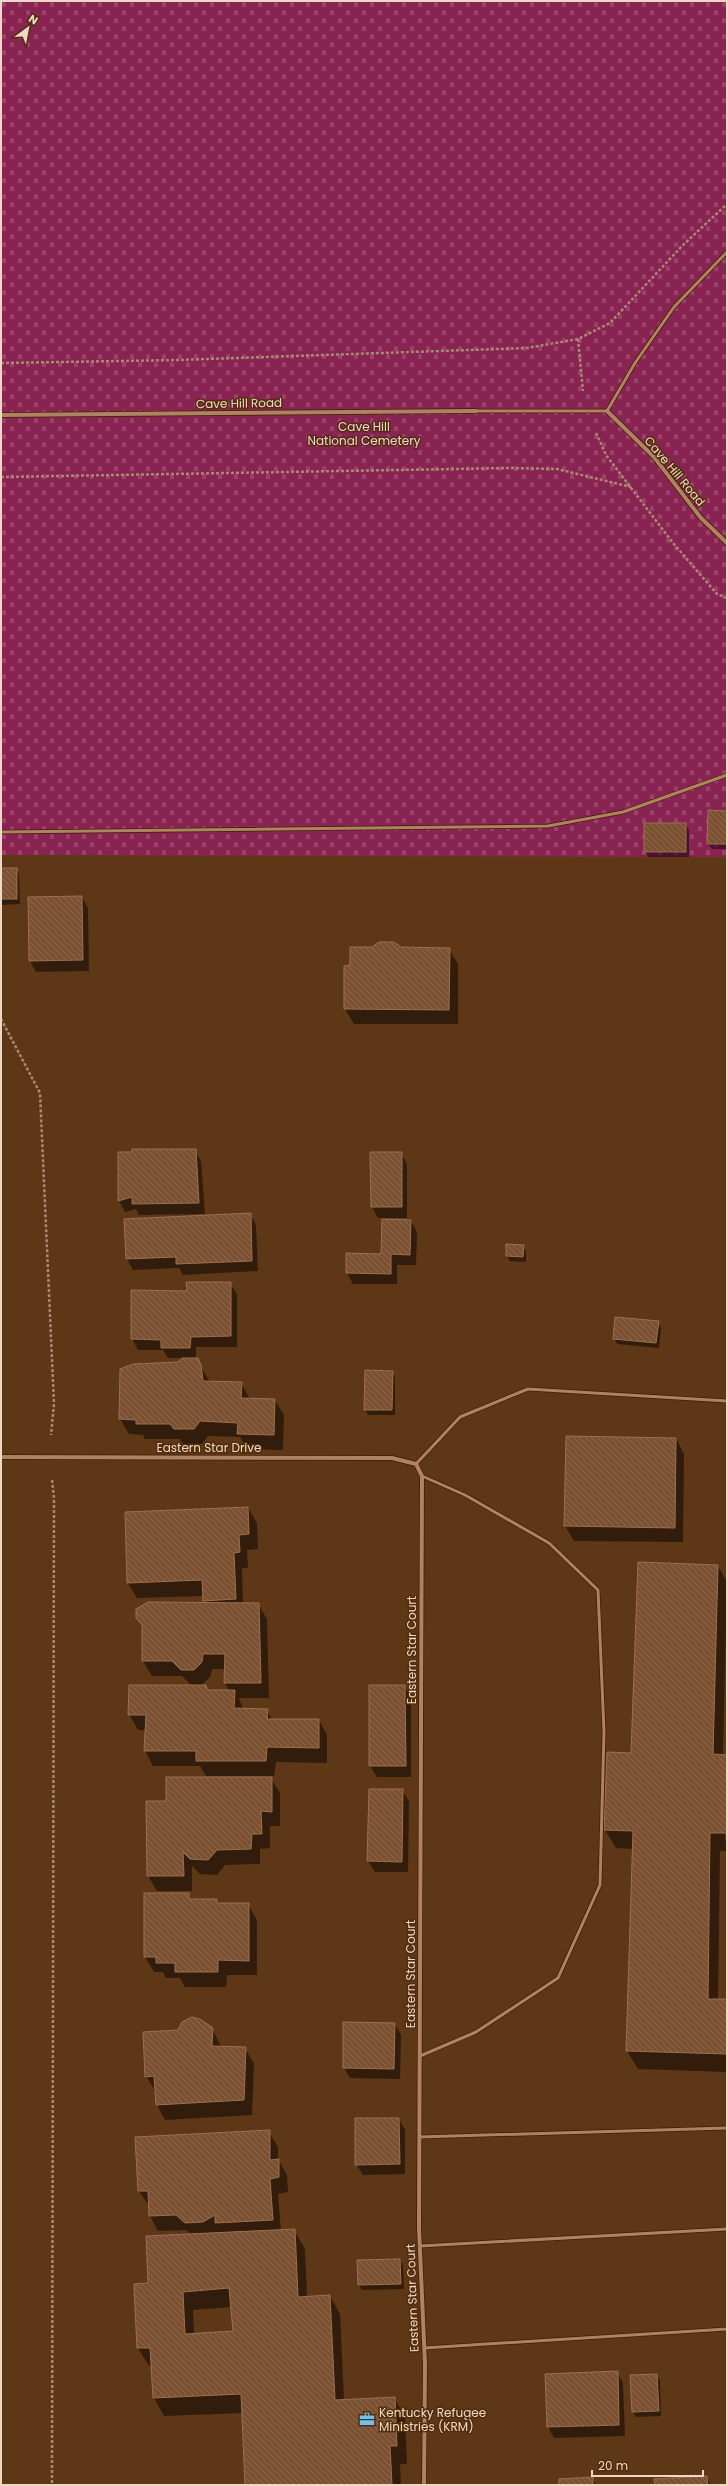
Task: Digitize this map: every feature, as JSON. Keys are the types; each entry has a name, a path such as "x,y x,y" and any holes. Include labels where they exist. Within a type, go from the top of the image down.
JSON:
{"street":[{"name":"Cave Hill Road","path":"1,415 476,411"},
{"name":"Cave Hill Road","path":"607,411 654,457 701,518 727,543"},
{"name":"Eastern Star Drive","path":"1,1456 392,1458 416,1464"},
{"name":"Eastern Star Court","path":"416,1464 422,1476 419,2137 420,2246 424,2348 424,2485"}],"lane":[{"path":"476,411 607,411 635,363 674,307 727,252"},
{"path":"1,832 548,826 623,812 727,775"},
{"path":"416,1464 460,1417 528,1388 727,1401"},
{"path":"420,2056 476,2032 558,1978 600,1885 604,1732 598,1590 549,1543 466,1495 422,1476"},
{"path":"419,2137 727,2128"},
{"path":"420,2246 727,2229"},
{"path":"424,2348 727,2329"}],"path":[{"path":"1,363 178,360 527,348 578,340 610,323 641,292 682,246 727,204"},
{"path":"578,340 586,411 606,455 673,543 717,594 727,598"},
{"path":"1,477 510,468 557,469 631,487"},
{"path":"1,1019 40,1093 54,1404 50,1456 54,1498 52,2485"}],"green space":[{"name":"Cave Hill National Cemetery","path":"1,1 727,1 727,857 1,855"}],"building":[{"path":"708,810 727,811 727,844 707,844"},
{"path":"644,823 686,823 686,852 644,852"},
{"path":"1,868 17,868 17,899 1,899"},
{"path":"82,896 83,960 29,961 28,897"},
{"path":"379,942 394,942 401,947 450,948 449,1010 344,1009 344,966 350,965 350,947 372,947"},
{"path":"132,1149 196,1149 199,1203 132,1204 132,1197 118,1201 118,1152 132,1152"},
{"path":"370,1152 402,1152 402,1207 371,1207"},
{"path":"251,1213 252,1261 176,1264 176,1257 126,1259 124,1219"},
{"path":"382,1219 411,1220 410,1255 391,1254 391,1274 346,1273 346,1253 381,1254"},
{"path":"506,1244 524,1245 523,1257 506,1256"},
{"path":"186,1282 231,1282 231,1336 191,1337 190,1348 161,1348 161,1340 131,1339 131,1290 187,1291"},
{"path":"615,1317 659,1321 656,1343 613,1339"},
{"path":"182,1358 198,1358 201,1365 203,1381 242,1382 241,1398 275,1399 274,1435 237,1434 238,1423 200,1421 194,1429 174,1429 170,1424 136,1424 136,1420 119,1419 120,1369 133,1364 178,1362"},
{"path":"365,1370 393,1371 392,1410 364,1410"},
{"path":"566,1436 676,1438 675,1528 564,1526"},
{"path":"248,1507 249,1534 239,1535 240,1552 234,1553 236,1599 203,1601 202,1580 127,1583 125,1512"},
{"path":"638,1562 718,1565 713,1754 727,1755 727,1858 726,1833 710,1833 708,1999 727,1999 727,2054 626,2051 633,1831 604,1830 607,1752 631,1753"},
{"path":"148,1602 259,1603 261,1683 224,1683 225,1654 203,1654 202,1662 194,1670 181,1670 172,1661 142,1661 142,1625 136,1618 136,1609"},
{"path":"129,1685 206,1685 207,1690 235,1690 234,1708 268,1709 267,1719 319,1719 319,1748 267,1747 266,1761 196,1761 196,1751 144,1751 146,1715 128,1715"},
{"path":"369,1685 405,1685 406,1766 369,1766"},
{"path":"166,1777 272,1777 272,1812 261,1811 262,1834 252,1834 251,1849 217,1850 208,1860 190,1859 183,1852 184,1876 147,1876 146,1801 166,1801"},
{"path":"369,1789 403,1789 402,1862 367,1861"},
{"path":"144,1893 189,1893 189,1899 217,1899 217,1903 249,1903 249,1961 218,1960 218,1972 175,1972 175,1963 156,1963 156,1957 144,1957"},
{"path":"192,2017 200,2019 213,2028 212,2046 246,2047 244,2100 156,2105 154,2076 145,2077 143,2032 178,2030 182,2022"},
{"path":"343,2022 395,2023 394,2069 343,2068"},
{"path":"355,2118 399,2118 400,2164 355,2165"},
{"path":"270,2130 270,2160 279,2159 279,2177 270,2179 273,2220 215,2223 215,2215 203,2222 185,2223 176,2215 149,2216 148,2191 138,2191 135,2137"},
{"path":"295,2229 298,2297 330,2295 335,2400 395,2397 397,2446 390,2446 392,2485 245,2485 241,2394 153,2398 150,2348 137,2348 134,2288 134,2284 148,2283 146,2236","holes":["229,2288 233,2331 185,2334 183,2292"]},
{"path":"400,2259 401,2284 358,2285 357,2260"},
{"path":"618,2371 619,2425 547,2427 545,2374"},
{"path":"657,2374 659,2411 632,2412 630,2375"},
{"path":"707,2476 708,2485 655,2485 654,2479"},
{"path":"593,2477 593,2485 559,2485 559,2479"}],"place":[{"name":"Kentucky Refugee Ministries (KRM)","path":"367,2419"}]}
